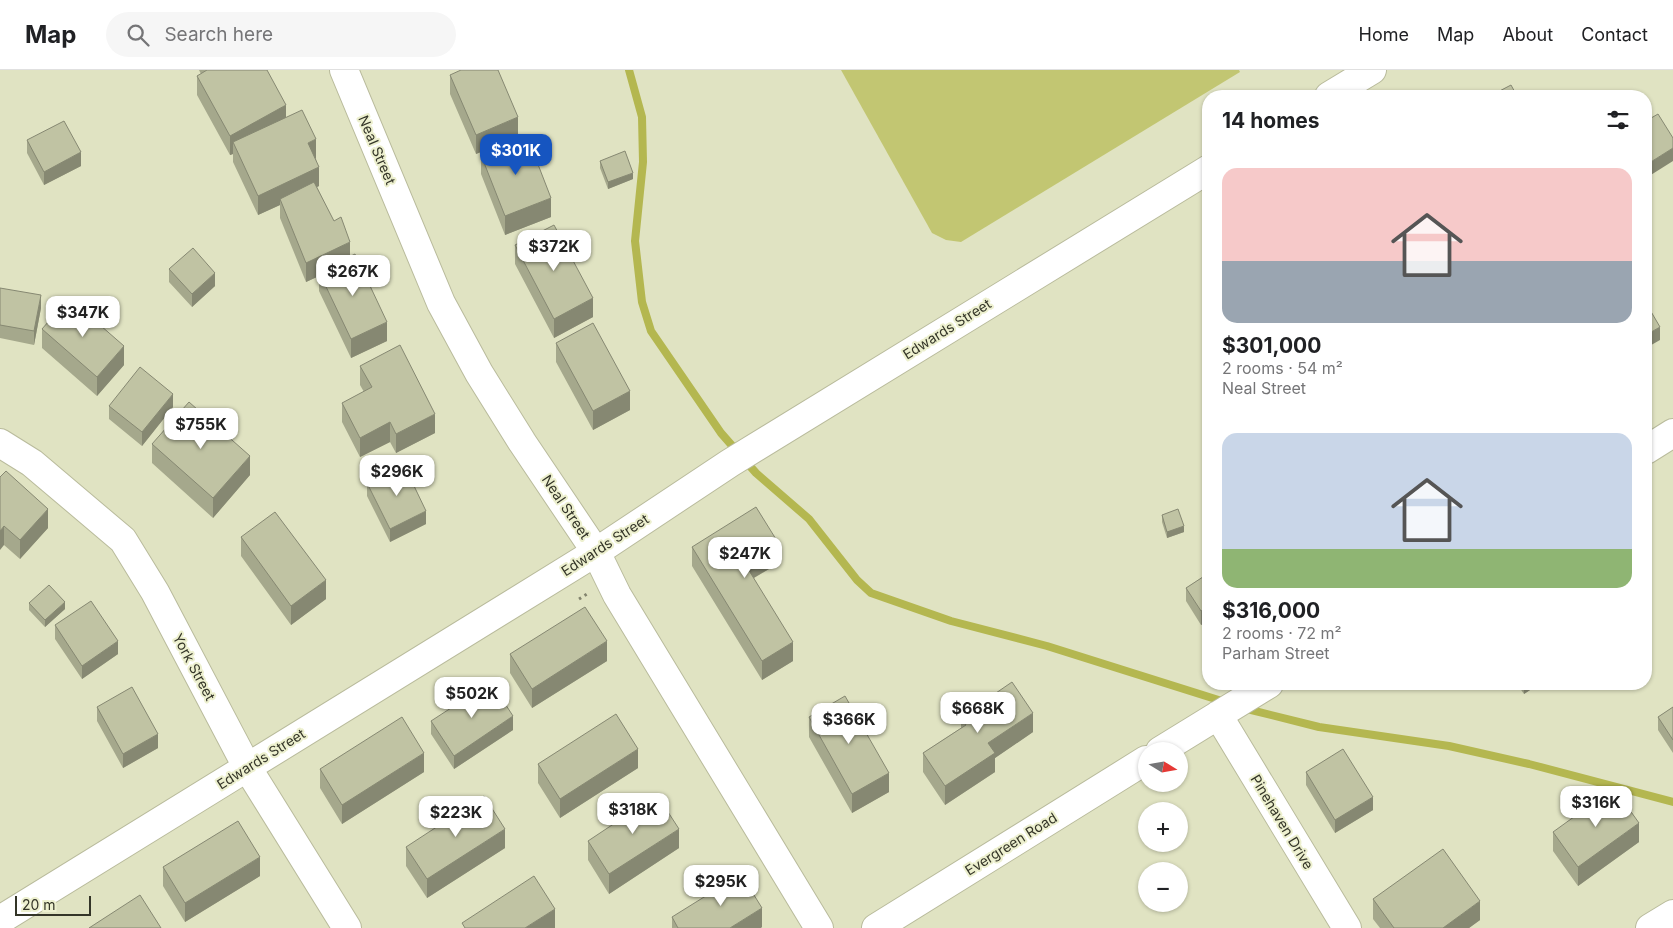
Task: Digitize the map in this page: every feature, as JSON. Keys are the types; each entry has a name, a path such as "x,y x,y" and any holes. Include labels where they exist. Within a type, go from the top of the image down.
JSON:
{"street":[{"name":"Neal Street","path":"344,70 441,303 479,373 522,442 596,552 617,595 819,928"},
{"path":"1338,90 1372,70"},
{"name":"Edwards Street","path":"0,920 596,552 730,463 1202,173"},
{"path":"1652,446 1673,433"},
{"name":"York Street","path":"0,443 32,463 123,540 155,592 247,767 347,928"},
{"path":"1174,742 1259,690"},
{"name":"Pinehaven Drive","path":"1218,715 1347,928"},
{"name":"Evergreen Road","path":"876,928 1138,765"},
{"path":"1650,928 1673,914"}],"green space":[{"path":"841,70 1239,70 1240,72 1210,90 1202,90 1202,95 961,242 946,240 932,233"}],"building":[{"path":"207,70 267,70 286,105 230,136 197,76"},
{"path":"461,70 498,70 518,117 476,135 450,75"},
{"path":"1511,85 1514,90 1501,90"},
{"path":"302,110 316,139 308,143 319,167 258,196 233,142"},
{"path":"1658,114 1673,138 1673,148 1652,161 1652,118"},
{"path":"64,121 81,152 44,172 27,140"},
{"path":"527,136 551,198 505,216 481,155"},
{"path":"625,151 633,173 608,182 600,161"},
{"path":"314,182 334,221 341,217 350,242 306,263 280,199"},
{"path":"554,225 593,298 554,319 515,245"},
{"path":"193,248 215,273 192,294 169,269"},
{"path":"355,254 387,322 351,339 319,272"},
{"path":"0,288 41,295 34,331 0,325"},
{"path":"69,298 124,346 97,377 42,329"},
{"path":"1652,313 1660,327 1652,332"},
{"path":"593,323 630,391 593,411 556,343"},
{"path":"400,345 435,414 396,434 390,422 360,438 342,403 372,387 360,366"},
{"path":"140,367 173,394 142,432 109,406"},
{"path":"189,402 250,456 213,498 152,444"},
{"path":"404,465 426,511 390,529 367,483"},
{"path":"6,471 48,509 20,540 4,526 0,531 0,477"},
{"path":"756,507 779,544 745,564 793,642 762,661 692,547"},
{"path":"1178,509 1184,526 1167,532 1162,515"},
{"path":"275,512 326,580 291,606 241,537"},
{"path":"1202,578 1202,610 1201,611 1186,588"},
{"path":"49,585 65,602 45,620 29,603"},
{"path":"91,601 118,641 82,666 55,625"},
{"path":"585,607 607,641 532,689 510,654"},
{"path":"491,682 513,716 454,756 431,721"},
{"path":"1012,682 1033,713 988,743 995,753 945,786 923,753 966,725 961,717"},
{"path":"132,687 158,734 123,754 97,707"},
{"path":"845,696 889,773 852,794 809,717"},
{"path":"1673,707 1673,740 1658,717"},
{"path":"616,714 638,749 560,799 538,764"},
{"path":"402,717 424,753 342,805 320,769"},
{"path":"1343,749 1373,797 1335,820 1306,772"},
{"path":"1614,788 1639,823 1578,867 1553,832"},
{"path":"657,795 679,829 609,874 588,841"},
{"path":"484,796 505,829 427,879 406,847"},
{"path":"238,821 260,857 185,903 163,867"},
{"path":"1443,849 1480,901 1443,928 1394,928 1373,899"},
{"path":"741,874 762,908 730,928 678,928 672,917"},
{"path":"534,876 555,909 525,928 465,928 462,923"},
{"path":"140,895 161,928 89,928"}],"waterway":[{"path":"629,70 642,117 643,162 635,241 642,302 651,331 721,433 756,473 809,519 857,580 871,593 951,621 1047,646 1225,702"},
{"path":"1243,708 1319,727 1449,746 1529,764 1673,802"}]}
